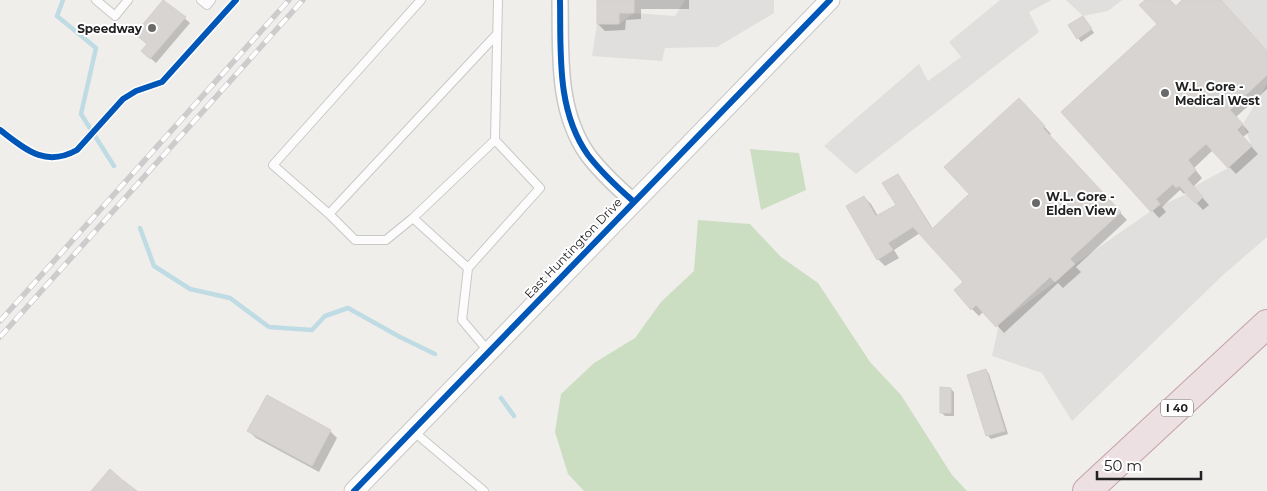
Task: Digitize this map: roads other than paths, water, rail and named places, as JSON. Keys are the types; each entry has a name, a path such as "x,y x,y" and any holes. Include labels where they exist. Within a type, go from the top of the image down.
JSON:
{"highway":[{"name":"I 40","path":"1087,491 1267,324"}],"street":[{"path":"560,0 563,93 572,126 588,154 612,182 633,201"},
{"name":"East Huntington Drive","path":"354,491 633,201 830,0"}],"lane":[{"path":"96,0 115,16 128,0"},
{"path":"201,0 207,5 211,0"},
{"path":"421,0 274,165 355,240 386,240 413,218 494,140 498,0"},
{"path":"329,214 497,34"},
{"path":"489,352 462,320 468,268 540,188 494,140"},
{"path":"413,218 468,268"},
{"path":"411,430 484,491"}],"waterway":[{"path":"63,0 57,16 96,48 81,114 114,166"},
{"path":"140,228 154,266 190,289 230,298 269,327 312,330 325,316 348,308 435,354"},
{"path":"501,398 514,416"}],"railway":[{"path":"0,321 289,0"},
{"path":"0,337 303,0"}],"place":[{"name":"Speedway","path":"152,28"},
{"name":"W.L. Gore - Medical West","path":"1165,93"},
{"name":"W.L. Gore - Elden View","path":"1036,203"}]}
